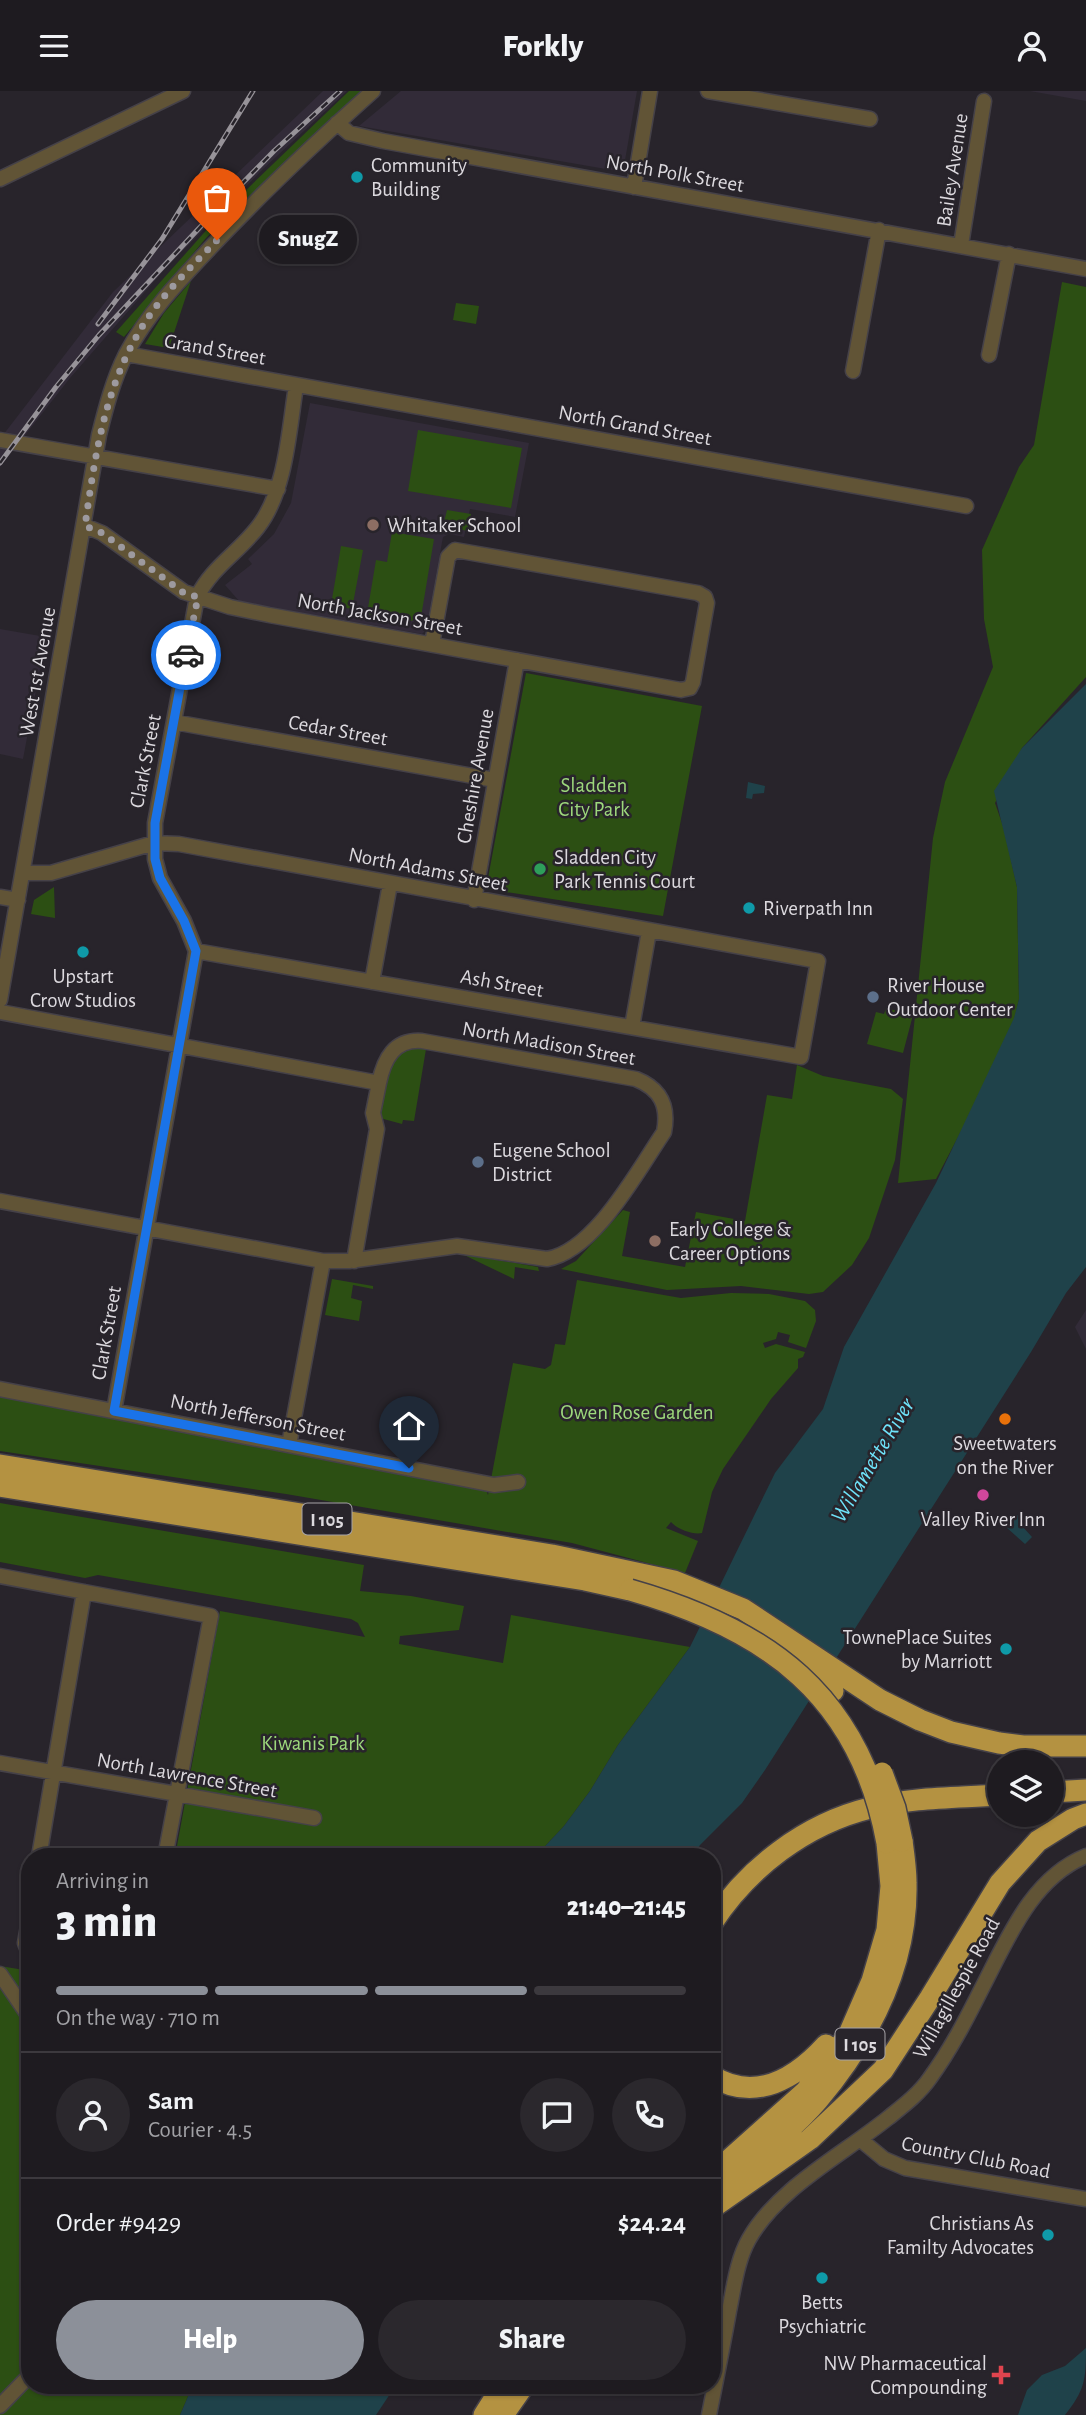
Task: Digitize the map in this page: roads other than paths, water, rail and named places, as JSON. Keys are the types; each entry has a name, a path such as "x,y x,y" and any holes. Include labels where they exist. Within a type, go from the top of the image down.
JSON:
{"highway":[{"name":"I 105","path":"0,1465 552,1555 737,1615 786,1647 833,1691 856,1723 881,1769 895,1808 887,1930 872,1981 849,2034 806,2091 721,2167"},
{"name":"I 105","path":"5,1487 585,1580 635,1582"},
{"path":"635,1582 674,1581 743,1609 880,1700 920,1720 973,1738 1023,1746 1086,1746"},
{"path":"1064,1780 1086,1779"},
{"path":"721,1890 754,1855 798,1825 820,1814 895,1792 987,1785"},
{"path":"1064,1791 1086,1790"},
{"path":"721,1909 757,1870 804,1835 838,1819 869,1808 916,1800 987,1796"},
{"path":"721,2203 810,2139 883,2070 1000,1883 1038,1841 1086,1814"},
{"name":"I 105","path":"721,2188 816,2102 862,2042 887,1992 902,1933 906,1884 894,1842"},
{"path":"721,2080 734,2085 759,2087 779,2082 795,2073 808,2064 838,2032 872,1981"},
{"path":"482,2415 490,2394"},
{"path":"482,2415 497,2394"},
{"path":"503,2415 518,2394"}],"street":[{"path":"0,179 165,95 183,91"},
{"name":"West 1st Avenue","path":"0,1000 96,456 113,385 126,354 156,307 177,282 244,212 373,91"},
{"path":"634,187 650,91"},
{"path":"708,91 870,119"},
{"name":"Bailey Avenue","path":"961,245 984,101"},
{"name":"North Polk Street","path":"337,123 349,133 383,141 1086,269"},
{"path":"853,371 879,230"},
{"path":"989,355 1009,254"},
{"name":"Grand Street","path":"126,354 296,386"},
{"name":"Clark Street","path":"114,1411 196,951 184,921 160,878 155,859 155,823 198,597 205,582 221,562 259,526 270,509 278,489 296,386"},
{"name":"North Grand Street","path":"296,386 966,506"},
{"path":"0,440 278,489"},
{"name":"North Jackson Street","path":"85,526 102,533 184,593 233,608 432,645 681,690 688,689 693,682 707,603 705,597 698,593 458,549 452,551 448,557 432,645"},
{"name":"Cheshire Avenue","path":"474,899 516,660"},
{"name":"Cedar Street","path":"174,722 495,780"},
{"path":"23,873 51,873 154,843"},
{"name":"North Adams Street","path":"154,843 179,844 818,961 801,1057"},
{"path":"372,982 390,884"},
{"path":"0,897 18,900"},
{"path":"632,1027 649,931"},
{"name":"Ash Street","path":"196,951 801,1057"},
{"path":"0,1012 379,1083 373,1113 377,1129 355,1261"},
{"name":"North Madison Street","path":"0,1201 323,1261 355,1261 457,1246 536,1258 560,1257 573,1248 613,1208 664,1132 666,1121 661,1099 650,1086 636,1079 422,1041 404,1042 394,1048 383,1064 379,1083"},
{"path":"289,1445 323,1261"},
{"name":"North Jefferson Street","path":"0,1389 494,1485 518,1482"},
{"path":"0,1576 211,1616 167,1848"},
{"path":"42,1848 84,1592"},
{"name":"North Lawrence Street","path":"0,1763 314,1818"},
{"name":"Willagillespie Road","path":"861,2140 896,2112 928,2081 957,2035 1013,1928 1034,1896 1058,1873 1086,1856"},
{"path":"0,1974 21,2005"},
{"path":"721,2353 737,2271 746,2244 762,2219 780,2199 861,2140"},
{"name":"Country Club Road","path":"861,2140 884,2159 905,2168 1086,2199"},
{"path":"0,2406 21,2384"},
{"path":"709,2415 713,2394"}],"water":[{"name":"Willamette River","path":"1086,684 1086,1267 1066,1293 742,1803 698,1848 543,1848 590,1791 618,1745 690,1647 775,1473 823,1409 844,1347 936,1183 1014,1018 1019,999 1017,887 994,791 1022,748"},
{"path":"748,782 765,786 764,793 753,794 752,799 746,798"},
{"path":"1018,1515 1024,1520 1022,1526 1032,1537 1025,1544 1006,1527 1007,1523"},
{"path":"1086,2348 1083,2384 1065,2415 1018,2415 1027,2390 1042,2375 1065,2366"},
{"path":"189,2394 390,2394 376,2415 180,2415"}],"railway":[{"path":"98,324 162,239 253,91"},
{"path":"0,463 56,387 99,335 274,151 340,91"}],"place":[{"name":"Community Building","path":"357,177"},
{"name":"SnugZ","path":"217,240"},
{"name":"Whitaker School","path":"373,525"},
{"name":"Sladden City Park Tennis Court","path":"540,869"},
{"name":"Riverpath Inn","path":"749,908"},
{"name":"Upstart Crow Studios","path":"83,952"},
{"name":"River House Outdoor Center","path":"873,997"},
{"name":"Eugene School District","path":"478,1162"},
{"name":"Early College & Career Options","path":"655,1241"},
{"name":"Sweetwaters on the River","path":"1005,1419"},
{"name":"Valley River Inn","path":"983,1495"},
{"name":"TownePlace Suites by Marriott","path":"1006,1649"},
{"name":"Christians As Familty Advocates","path":"1048,2235"},
{"name":"Betts Psychiatric","path":"822,2278"},
{"name":"NW Pharmaceutical Compounding","path":"1001,2375"}],"park label":[{"name":"Sladden City Park","path":"594,797"},
{"name":"Owen Rose Garden","path":"637,1412"},
{"name":"Kiwanis Park","path":"313,1743"}]}
